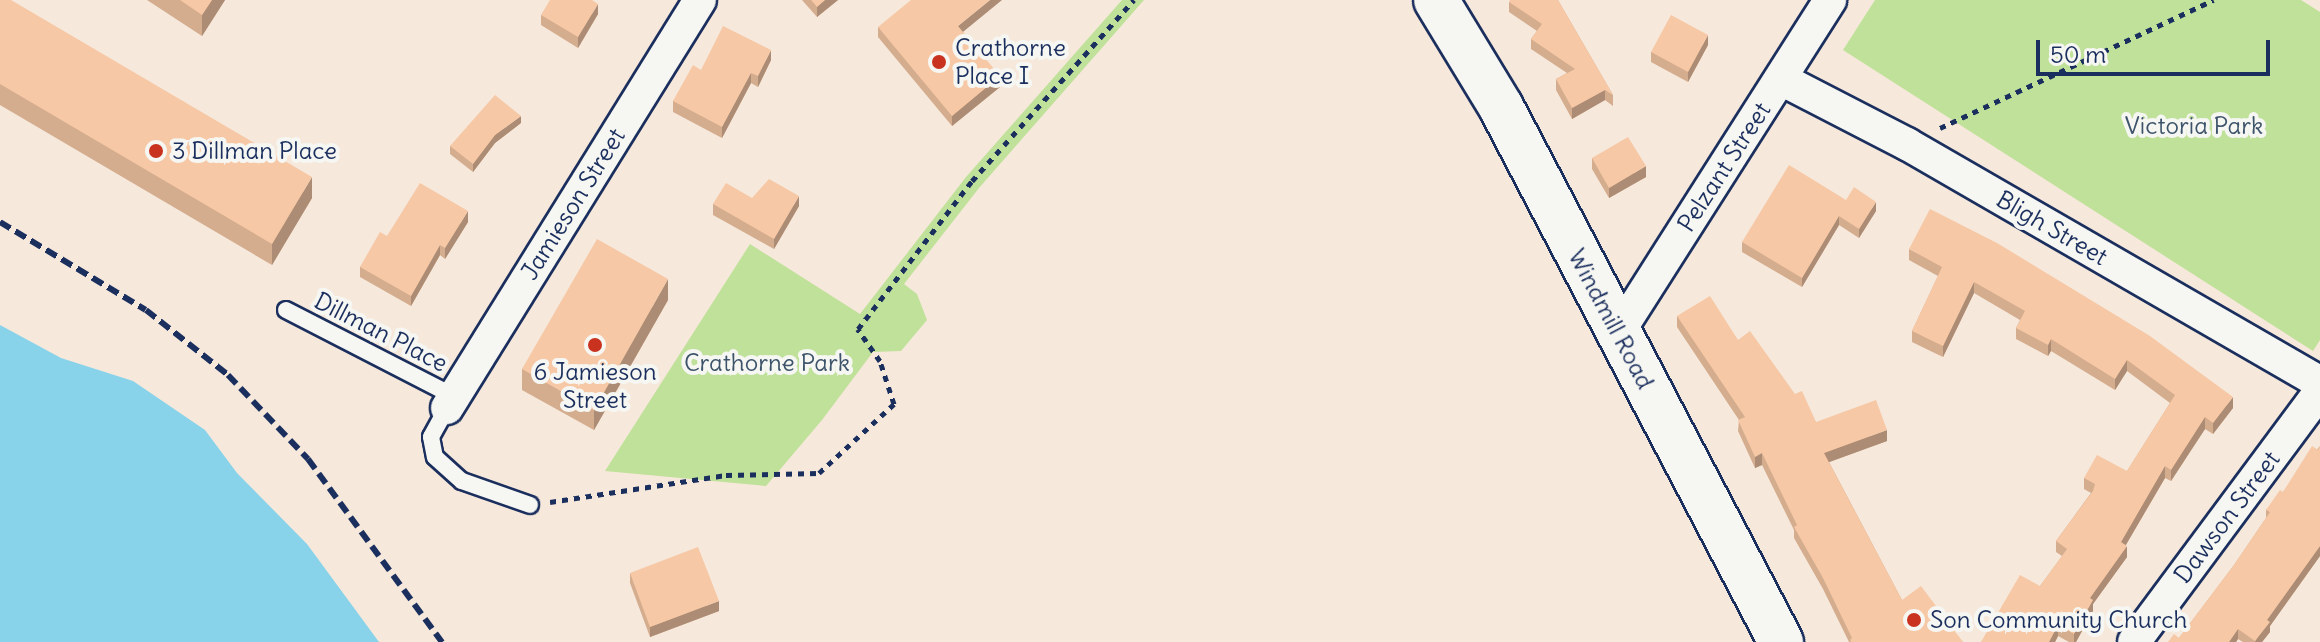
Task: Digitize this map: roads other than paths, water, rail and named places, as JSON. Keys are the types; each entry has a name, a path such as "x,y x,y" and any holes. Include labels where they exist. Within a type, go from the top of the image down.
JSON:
{"main road":[{"name":"Windmill Road","path":"1436,0 1501,107 1781,642"}],"street":[{"name":"Jamieson Street","path":"450,402 700,0"},
{"name":"Pelzant Street","path":"1618,333 1830,0"},
{"name":"Bligh Street","path":"1781,79 1907,144 2320,382"},
{"name":"Dawson Street","path":"2134,642 2320,392"}],"lane":[{"name":"Dillman Place","path":"286,310 450,402"},
{"path":"450,402 431,437 435,457 462,481 530,505"}],"water":[{"path":"0,325 61,358 133,381 205,430 237,473 307,544 379,642 0,642"}],"railway":[{"path":"0,222 146,310 228,375 308,459 442,642"}],"place":[{"name":"Crathorne Place I","path":"939,62"},
{"name":"3 Dillman Place","path":"156,151"},
{"name":"6 Jamieson Street","path":"595,345"},
{"name":"Son Community Church","path":"1914,620"}],"park label":[{"name":"Victoria Park","path":"2194,126"},
{"name":"Crathorne Park","path":"767,363"}]}
